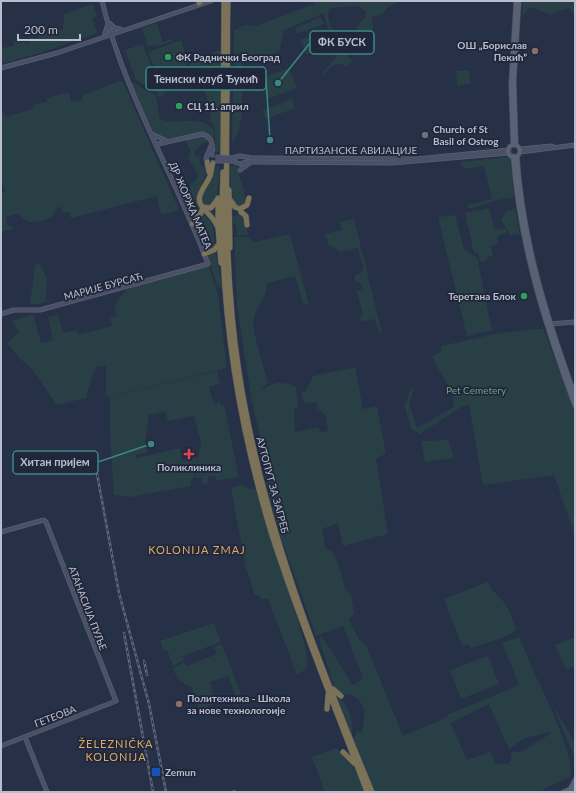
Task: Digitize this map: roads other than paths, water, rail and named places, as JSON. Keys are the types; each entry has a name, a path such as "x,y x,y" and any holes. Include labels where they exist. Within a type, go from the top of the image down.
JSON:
{"highway":[{"path":"224,1 226,61 226,168 231,219 228,274"},
{"path":"225,282 222,275 220,257 218,198 223,178 228,1"},
{"path":"213,160 209,179 200,198 203,207 214,219 218,228"},
{"name":"АУТОПУТ ЗА ЗАГРЕБ","path":"226,168 228,274 239,371 259,472 281,550 328,686 367,792"},
{"name":"АУТОПУТ ЗА ЗАГРЕБ","path":"223,178 225,282 233,361 250,449 272,532 300,614 372,792"},
{"path":"203,207 208,209 213,207 218,198"},
{"path":"242,210 247,205 249,198"},
{"path":"230,200 234,206 250,216"},
{"path":"231,219 234,213 251,206"},
{"path":"192,224 200,215 203,207"},
{"path":"242,210 246,216 247,225"},
{"path":"204,254 212,251 219,244"},
{"path":"212,251 216,252 220,257"},
{"path":"300,614 302,630"},
{"path":"328,686 341,696"},
{"path":"327,709 328,686"},
{"path":"354,733 354,748"},
{"path":"344,752 358,768"}],"main road":[{"name":"ДР ЖОРЖА МАТЕА","path":"102,1 127,82 151,133 158,141 160,153 208,264"},
{"path":"179,10 211,1"},
{"path":"516,1 511,90 515,153 530,248 548,324 575,406"},
{"path":"515,153 514,89 519,1"},
{"path":"1,68 63,51 201,2"},
{"path":"104,36 108,22 120,30"},
{"path":"104,36 114,38 120,30"},
{"path":"1,64 10,66"},
{"path":"158,141 202,134 208,136 211,140 213,160"},
{"path":"211,140 207,156 213,160"},
{"name":"ПАРТИЗАНСКЕ АВИЈАЦИЈЕ","path":"234,160 240,164 243,162 386,163 434,161 575,145"},
{"name":"ПАРТИЗАНСКЕ АВИЈАЦИЈЕ","path":"207,156 213,160 234,160 242,157 392,159 515,153"},
{"path":"242,157 243,162"},
{"path":"240,170 244,165 254,162"},
{"name":"МАРИЈЕ БУРСАЋ","path":"1,314 14,310 46,309 208,264"},
{"path":"548,324 575,322"},
{"path":"548,324 575,395"},
{"name":"АТАНАСИЈА ПУЉЕ","path":"1,532 44,520 48,525 115,697 115,702"},
{"name":"ГЕТЕОВА","path":"1,746 115,702"},
{"path":"25,737 47,792"},
{"path":"573,791 575,780"},
{"path":"573,791 575,787"},
{"path":"563,792 573,791"}],"railway":[{"path":"95,463 119,593 149,704 166,792"},
{"path":"124,633 153,792"},
{"path":"144,661 147,675"}],"place":[{"name":"ОШ „Борислав Пекић”","path":"535,51"},
{"name":"ФК Раднички Београд","path":"168,57"},
{"name":"ФК БУСК","path":"278,83"},
{"name":"СЦ 11. април","path":"179,106"},
{"name":"Church of St Basil of Ostrog","path":"425,135"},
{"name":"Тениски клуб Ђукић","path":"270,140"},
{"name":"Теретана Блок","path":"524,296"},
{"name":"Хитан пријем","path":"151,444"},
{"name":"Поликлиника","path":"189,454"},
{"name":"Политехника - Школа за нове технологоије","path":"179,704"},
{"name":"Zemun","path":"156,772"}],"district":[{"name":"KOLONIJA ZMAJ","path":"197,550"},
{"name":"ŽELEZNIČKA KOLONIJA","path":"116,750"}],"park label":[{"name":"Pet Cemetery","path":"476,390"}]}
